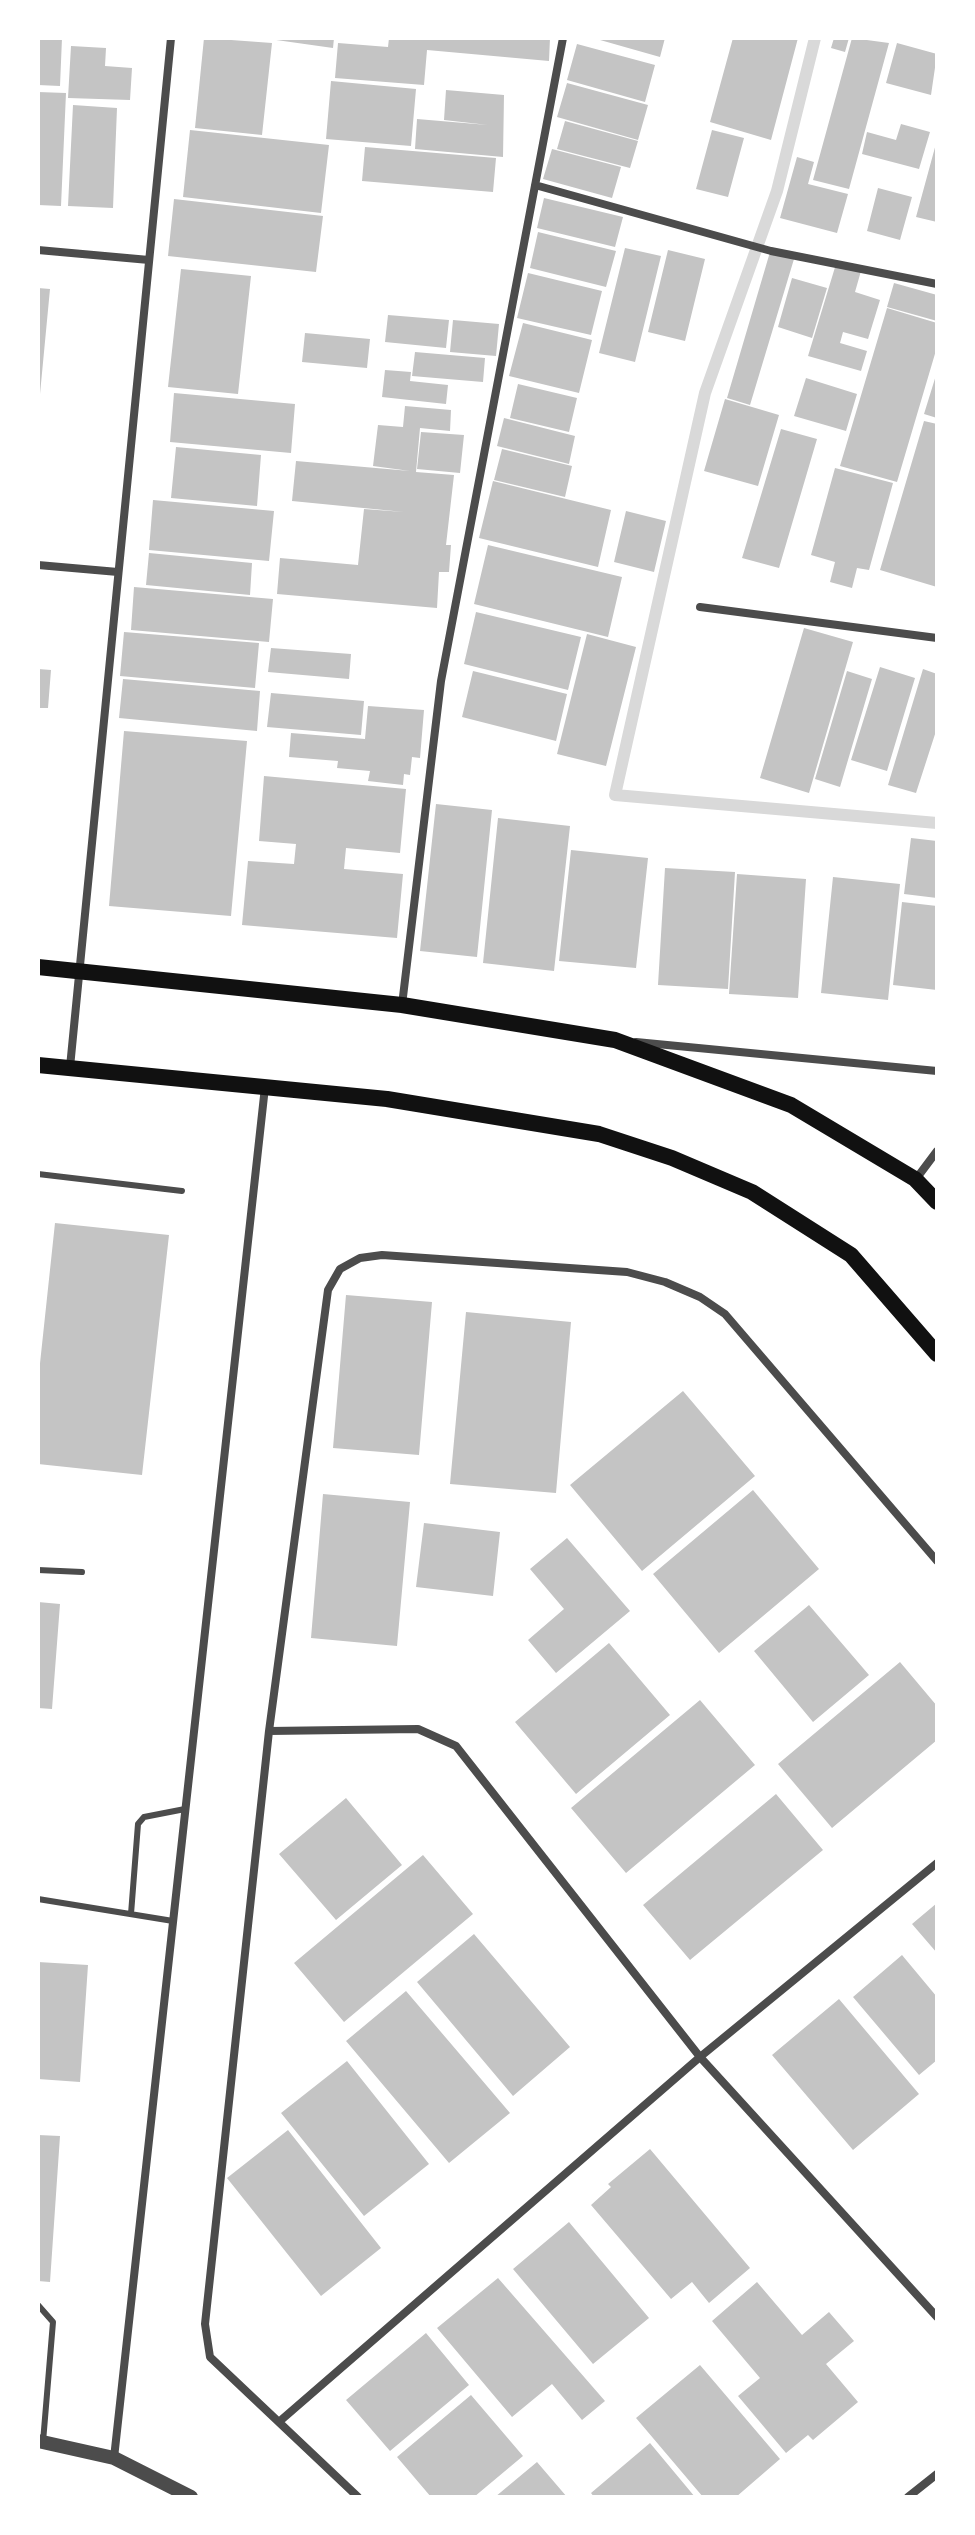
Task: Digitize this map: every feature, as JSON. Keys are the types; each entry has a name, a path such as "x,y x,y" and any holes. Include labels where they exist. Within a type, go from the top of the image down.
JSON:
{"main road":[{"path":"38,967 402,1005 615,1040 791,1105 915,1179 937,1202"},
{"path":"38,1065 387,1099 599,1134 672,1158 752,1192 851,1255 937,1354"}],"street":[{"path":"70,1067 171,38"},
{"path":"402,1005 441,681 563,38"},
{"path":"535,185 742,244 937,284"},
{"path":"38,250 149,260"},
{"path":"38,565 118,572"},
{"path":"700,607 937,638"},
{"path":"615,1040 937,1071"},
{"path":"114,2458 265,1087"},
{"path":"915,1179 937,1151"},
{"path":"358,2497 210,2357 205,2324 269,1731 328,1290 340,1269 360,1258 382,1255 627,1272 665,1282 700,1297 725,1314 937,1561"},
{"path":"269,1731 418,1729 456,1746 700,2057 937,2317"},
{"path":"280,2421 700,2057 937,1863"},
{"path":"40,2441 114,2458 191,2497"},
{"path":"908,2497 937,2474"}],"lane":[{"path":"38,1174 182,1191"},
{"path":"38,1570 82,1572"},
{"path":"131,1914 138,1824 144,1817 185,1809"},
{"path":"38,1899 173,1921"},
{"path":"38,2305 53,2322 40,2441"}],"building":[{"path":"38,38 62,38 60,86 38,85"},
{"path":"204,38 272,43 262,135 195,128"},
{"path":"262,38 334,38 333,48"},
{"path":"389,38 550,38 549,61 427,50 424,85 335,78 338,43 388,47"},
{"path":"593,38 665,38 660,57"},
{"path":"733,38 798,38 771,140 710,122"},
{"path":"834,38 849,38 845,52 831,48"},
{"path":"852,38 889,43 849,189 813,180"},
{"path":"897,43 937,54 931,95 886,83"},
{"path":"577,44 655,65 645,102 567,80"},
{"path":"71,46 106,48 105,66 132,68 130,100 68,98"},
{"path":"331,81 416,89 411,146 326,139"},
{"path":"567,83 648,105 638,140 557,117"},
{"path":"446,90 504,95 503,157 415,149 417,119 488,125 444,120"},
{"path":"38,92 66,93 61,206 38,205"},
{"path":"73,105 117,108 113,208 68,206"},
{"path":"565,121 638,141 630,168 557,149"},
{"path":"901,124 930,132 919,169 862,154 867,132 896,140"},
{"path":"190,130 329,145 321,213 183,197"},
{"path":"712,130 744,138 728,197 696,189"},
{"path":"937,140 937,222 916,217"},
{"path":"365,147 496,158 493,192 362,181"},
{"path":"552,149 621,167 612,198 543,179"},
{"path":"797,157 814,162 808,184 848,194 837,233 780,218"},
{"path":"878,188 912,197 900,240 867,231"},
{"path":"544,198 623,217 615,247 537,228"},
{"path":"174,199 323,216 316,272 168,256"},
{"path":"538,232 616,251 606,287 530,268"},
{"path":"625,248 661,256 635,362 599,353"},
{"path":"668,250 705,259 685,341 648,332"},
{"path":"770,252 794,259 750,405 727,398"},
{"path":"836,264 861,271 855,292 880,300 868,339 843,332 840,343 867,351 861,371 808,356"},
{"path":"181,269 251,276 238,394 168,387"},
{"path":"528,273 602,291 591,335 517,318"},
{"path":"792,278 827,288 812,338 778,327"},
{"path":"894,283 937,295 937,321 887,307"},
{"path":"38,288 50,289 40,394 38,394"},
{"path":"887,308 937,323 937,347 897,482 840,466"},
{"path":"388,315 449,320 446,348 385,342"},
{"path":"453,320 499,324 496,356 450,352"},
{"path":"523,323 592,340 579,393 509,376"},
{"path":"305,333 370,339 367,368 302,362"},
{"path":"415,352 485,358 483,382 412,376"},
{"path":"385,370 411,372 410,381 448,385 446,404 382,397"},
{"path":"937,372 937,418 924,414"},
{"path":"806,378 857,394 846,431 794,416"},
{"path":"518,384 577,398 569,432 510,418"},
{"path":"174,393 295,404 291,453 170,442"},
{"path":"725,399 779,415 758,486 704,471"},
{"path":"405,406 451,410 450,431 420,428 416,472 454,475 446,545 451,545 449,572 439,572 437,608 277,594 280,558 358,565 364,509 404,512 292,501 296,461 410,471 373,466 378,425 403,427"},
{"path":"504,418 575,436 569,464 497,446"},
{"path":"924,421 937,424 937,587 880,570"},
{"path":"781,429 817,439 779,568 742,558"},
{"path":"421,432 464,435 460,473 417,469"},
{"path":"176,447 261,455 257,506 171,498"},
{"path":"502,449 572,466 565,497 494,480"},
{"path":"835,468 893,483 869,570 857,568 852,588 830,582 835,562 811,555"},
{"path":"493,481 611,510 598,567 479,538"},
{"path":"153,500 274,511 269,561 149,550"},
{"path":"626,511 666,521 654,572 614,562"},
{"path":"488,545 622,577 608,637 474,604"},
{"path":"149,553 252,563 250,595 146,585"},
{"path":"134,587 273,599 269,642 131,630"},
{"path":"476,612 581,637 568,690 464,664"},
{"path":"804,628 853,642 809,793 760,778"},
{"path":"124,632 259,643 255,688 120,676"},
{"path":"587,634 636,647 606,766 557,754"},
{"path":"271,648 351,654 349,679 268,672"},
{"path":"880,667 915,678 887,771 851,760"},
{"path":"38,669 51,670 48,708 38,708"},
{"path":"923,669 937,674 937,728 916,793 888,785"},
{"path":"473,671 567,694 556,741 462,717"},
{"path":"847,671 872,679 840,787 815,779"},
{"path":"123,679 260,691 257,731 119,718"},
{"path":"271,693 364,701 361,735 267,727"},
{"path":"368,706 424,710 420,758 412,757 410,775 404,774 403,785 368,781 370,771 337,768 338,761 289,757 291,733 365,739"},
{"path":"124,731 247,741 231,916 109,906"},
{"path":"264,776 406,789 400,853 346,848 344,869 403,874 397,938 242,925 248,861 294,864 296,844 259,841"},
{"path":"436,804 492,810 477,957 420,951"},
{"path":"498,818 570,826 554,971 483,963"},
{"path":"911,838 937,841 937,898 904,894"},
{"path":"571,850 648,858 636,968 559,961"},
{"path":"665,868 735,872 728,989 658,985"},
{"path":"737,874 806,879 798,998 729,994"},
{"path":"833,877 900,884 888,1000 821,993"},
{"path":"902,902 937,906 937,990 893,985"},
{"path":"55,1223 169,1235 142,1475 38,1464 38,1382"},
{"path":"346,1295 432,1302 419,1455 333,1448"},
{"path":"466,1312 571,1322 556,1493 450,1484"},
{"path":"683,1391 755,1476 642,1571 570,1485"},
{"path":"753,1490 819,1569 719,1653 653,1574"},
{"path":"323,1494 410,1502 397,1646 311,1638"},
{"path":"424,1523 500,1532 493,1596 416,1587"},
{"path":"567,1538 630,1611 556,1673 528,1640 564,1609 530,1569"},
{"path":"38,1602 60,1604 52,1709 38,1708"},
{"path":"809,1605 869,1675 813,1722 754,1651"},
{"path":"609,1643 670,1715 576,1794 515,1722"},
{"path":"900,1662 937,1706 937,1740 832,1828 778,1764"},
{"path":"700,1700 755,1765 626,1873 571,1808"},
{"path":"776,1794 823,1850 690,1960 643,1905"},
{"path":"346,1798 402,1865 336,1920 279,1854"},
{"path":"423,1855 473,1914 344,2022 294,1963"},
{"path":"937,1903 937,1953 912,1924"},
{"path":"474,1934 570,2047 513,2096 417,1982"},
{"path":"902,1955 937,1997 937,2060 919,2075 853,1997"},
{"path":"38,1962 88,1965 80,2082 38,2079"},
{"path":"406,1991 510,2113 449,2163 346,2041"},
{"path":"839,1999 919,2094 853,2150 772,2055"},
{"path":"347,2061 429,2164 364,2216 281,2113"},
{"path":"288,2130 381,2248 321,2296 227,2178"},
{"path":"38,2135 60,2136 50,2282 38,2281"},
{"path":"650,2149 750,2268 709,2303 692,2282 671,2299 591,2205 611,2187 608,2184"},
{"path":"569,2222 649,2318 593,2364 513,2269"},
{"path":"498,2278 605,2401 582,2420 552,2384 512,2417 437,2328"},
{"path":"757,2282 802,2335 829,2312 854,2341 826,2364 858,2402 813,2440 808,2435 786,2453 738,2396 760,2378 712,2321"},
{"path":"426,2333 469,2385 390,2451 346,2400"},
{"path":"700,2365 780,2459 736,2497 703,2497 636,2418"},
{"path":"471,2395 523,2456 474,2497 431,2497 397,2457"},
{"path":"650,2443 695,2497 594,2497 591,2493"},
{"path":"537,2462 567,2497 495,2497"}],"waterway":[{"path":"815,38 777,191 705,393 615,795 937,823"}]}
